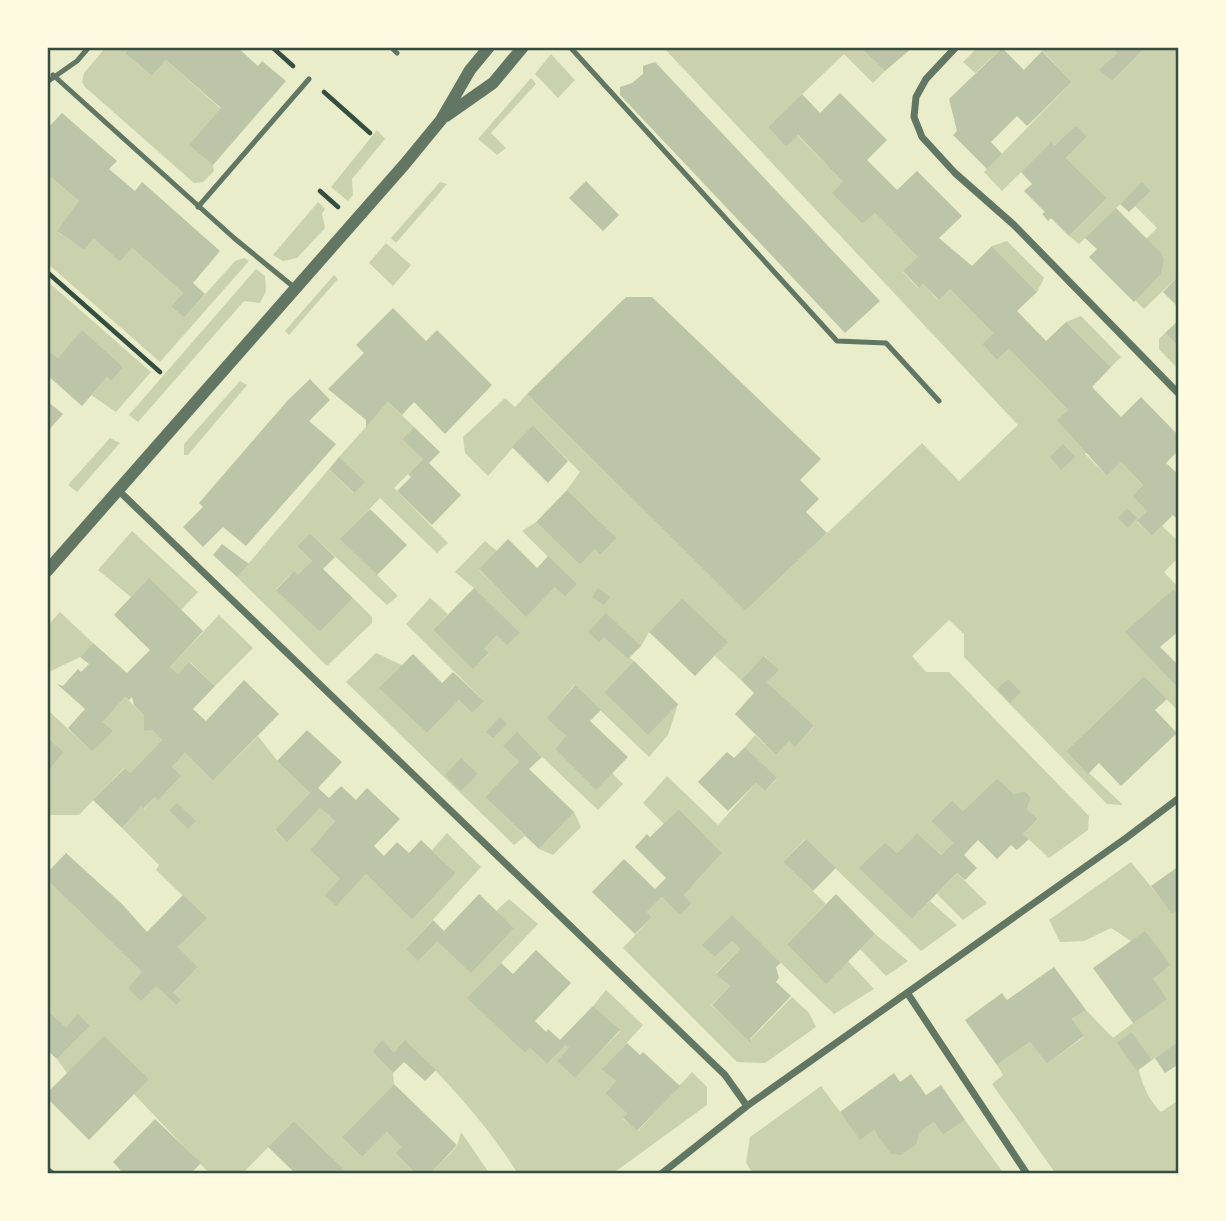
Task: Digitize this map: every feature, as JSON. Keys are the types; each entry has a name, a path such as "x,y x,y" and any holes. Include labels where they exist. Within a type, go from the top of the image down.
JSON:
{"street":[{"path":"47,572 440,120 470,70 489,47"},
{"path":"440,120 493,83 523,47"},
{"path":"956,47 926,79 916,97 914,117 922,138 955,173 1014,225 1179,394"},
{"path":"118,490 725,1075 747,1106"},
{"path":"661,1174 747,1106 908,994 1179,798"},
{"path":"908,994 1027,1174"},
{"path":"47,1170 52,1174"}],"lane":[{"path":"47,82 53,75 77,61 89,47"},
{"path":"391,47 397,52"},
{"path":"570,47 837,341 886,343 939,401"},
{"path":"53,75 198,206 295,288"},
{"path":"198,206 309,79"}],"path":[{"path":"47,272 160,372"}],"green space":[{"path":"106,47 130,47 125,53 152,76 166,60 221,109 190,144 213,165 214,171 203,182 194,183 85,87 82,82 84,73"},
{"path":"663,47 860,47 885,71 873,83 844,54 768,127 786,147 797,135 843,182 863,224 875,213 919,258 903,272 918,288 923,284 938,300 950,289 993,333 982,344 997,360 1009,349 1068,410 1058,420 1107,476 1121,462 1143,485 1132,496 1147,511 1137,522 1152,536 1162,526 1179,542 1178,558 1164,572 1179,588 1179,595 1173,589 1126,632 1179,689 1179,712 1144,676 1066,751 1123,805 1107,804 964,657 964,634 949,620 912,656 926,672 949,672 1089,816 1088,830 1049,858 1023,834 1038,819 1027,809 1031,798 1025,791 1014,794 997,778 963,811 952,800 931,821 953,843 941,855 917,833 897,853 885,842 860,868 912,919 930,901 957,925 921,951 805,839 783,862 826,904 787,944 848,961 874,989 834,1014 732,916 703,945 715,957 732,941 740,949 716,973 730,986 711,1005 750,1040 792,997 809,1013 816,1027 765,1063 737,1062 623,948 652,917 647,912 662,897 680,914 692,903 684,895 722,853 679,809 664,824 643,803 667,776 718,825 756,783 765,791 777,779 745,747 755,735 776,755 789,741 795,746 814,727 767,682 778,670 765,656 741,680 715,656 727,642 682,598 649,632 641,646 617,624 604,637 634,661 604,692 678,704 668,735 649,757 574,685 548,718 566,736 555,749 596,789 612,773 623,784 598,810 517,733 519,761 485,797 525,836 514,845 346,682 376,653 402,665 380,688 427,733 459,700 472,713 483,700 406,624 430,598 448,614 433,630 473,668 489,654 484,649 497,635 474,588 455,572 485,541 497,551 479,570 526,616 556,586 576,584 522,531 536,522 580,565 595,549 600,555 617,538 567,490 580,472 533,425 488,476 465,453 463,437 505,398 515,407 527,394 745,611 922,443 959,481 1018,425"},
{"path":"978,47 1002,48 975,73 963,62"},
{"path":"1039,47 1111,47 1117,53 1100,70 1112,81 1146,47 1179,47 1179,275 1144,309 1135,300 1161,274 1164,261 1146,239 1157,228 1135,206 1151,191 1142,183 1079,244 1069,236 1107,198 1066,158 1087,137 1076,125 1054,146 1050,143 1002,191 984,172 1072,82"},
{"path":"551,54 575,80 558,98 535,74"},
{"path":"531,78 536,84 491,133 506,148 497,155 478,139"},
{"path":"377,130 385,139 352,179 353,195 348,201 331,187"},
{"path":"47,174 79,201 58,232 84,250 94,239 120,262 132,248 183,293 171,306 184,318 235,261 244,258 249,261 160,362 47,263"},
{"path":"440,182 447,184 396,243 391,238"},
{"path":"318,202 325,209 322,214 325,228 297,258 283,261 273,255"},
{"path":"1007,241 1044,278 1037,292 992,246"},
{"path":"386,243 411,265 393,286 369,263"},
{"path":"256,269 265,276 266,291 260,303 244,301 138,422 129,415"},
{"path":"334,275 338,279 289,335 285,331"},
{"path":"47,281 151,372 116,412 91,395 107,377 112,381 123,367 82,331 58,358 47,349"},
{"path":"1081,316 1121,357 1111,367 1066,322"},
{"path":"1165,333 1179,347 1179,370 1159,349 1159,339"},
{"path":"240,381 247,385 188,455 184,455 184,444"},
{"path":"388,402 414,427 402,439 424,458 394,488 448,543 437,553 380,498 341,539 398,596 387,605 310,533 297,546 312,561 298,574 294,571 276,589 320,632 353,598 372,617 372,623 327,666 237,577 329,469 353,493 364,482 339,457"},
{"path":"110,438 120,443 77,492 68,485"},
{"path":"132,531 198,592 181,610 149,579 131,597 98,570"},
{"path":"60,612 93,643 80,657 47,673 47,626"},
{"path":"219,615 253,648 215,686 190,662 178,674 170,667"},
{"path":"125,697 144,715 145,730 152,730 162,740 130,773 124,768 79,815 47,815 47,773 64,752 47,737 47,709 92,752 112,731 103,722"},
{"path":"258,736 279,763 310,793 275,831 286,841 320,808 335,821 310,850 340,879 336,905 366,874 412,920 456,873 432,850 447,833 481,867 406,949 418,960 436,940 514,928 496,911 509,899 538,924 468,998 525,1053 530,1048 547,1064 566,1045 575,1077 620,1031 593,1006 606,990 643,1025 603,1069 616,1081 605,1093 627,1114 623,1119 638,1131 692,1072 707,1087 707,1105 612,1174 518,1174 466,1104 406,1041 394,1052 382,1041 372,1052 393,1073 394,1084 342,1137 362,1157 387,1132 401,1147 395,1153 416,1174 349,1174 294,1121 242,1174 210,1174 134,1094 67,1073 57,1059 90,1026 78,1015 66,1027 47,1010 47,880 176,1005 173,993 198,967 178,947 206,918 156,870 159,865 122,828 141,807 144,809 155,797 158,799 172,767 185,753 213,781"},
{"path":"574,812 581,827 553,855 539,849"},
{"path":"1131,862 1172,913 1179,909 1179,1026 1176,1028 1179,1041 1152,1060 1132,1032 1140,1075 1154,1104 1161,1112 1179,1100 1179,1174 1056,1174 992,1084 1003,1075 997,1065 1030,1042 1047,1064 1084,1037 1072,1019 1086,1010 1113,1038 1133,1023 1153,979 1170,966 1111,928 1084,941 1060,942 1049,920"},
{"path":"957,873 987,903 963,920 937,894"},
{"path":"875,934 908,961 886,976 860,949"},
{"path":"821,1086 860,1139 874,1130 902,1155 917,1144 919,1133 934,1122 943,1135 965,1120 1004,1174 753,1174 746,1163 750,1137"},
{"path":"461,1132 490,1174 430,1174 457,1146"}],"building":[{"path":"130,47 237,47 258,66 262,61 286,81 213,165 189,145 221,108 166,60 152,76 125,53"},
{"path":"860,47 913,47 885,71"},
{"path":"1111,47 1146,47 1112,81 1099,70 1117,53"},
{"path":"1002,48 1024,70 1042,51 1072,82 1027,126 1017,116 991,142 1002,154 987,169 953,135 957,131 949,99"},
{"path":"655,62 880,301 845,333 620,95 620,87 632,83 643,74 643,66"},
{"path":"840,93 887,140 867,160 897,190 917,171 962,216 939,238 972,266 992,246 1037,292 1017,311 1046,341 1066,322 1111,367 1092,387 1121,417 1141,397 1179,436 1179,450 1166,463 1179,475 1179,521 1173,515 1152,536 1137,521 1147,511 1132,496 1143,485 1121,462 1107,476 1057,420 1068,410 1046,387 1009,349 997,360 982,344 993,333 950,289 939,300 923,284 919,288 903,271 918,257 875,213 863,224 832,193 843,182 798,135 786,147 768,127 802,94 820,113"},
{"path":"62,113 117,161 109,169 135,191 142,182 220,251 193,283 205,294 184,318 171,306 183,293 132,248 120,262 94,239 84,250 57,231 79,201 47,174 47,129"},
{"path":"1076,125 1087,137 1066,158 1107,198 1069,236 1051,218 1048,221 1042,214 1045,212 1024,191 1032,184 1021,172 1051,142 1054,146"},
{"path":"586,181 619,215 603,231 569,198"},
{"path":"1142,182 1151,191 1129,212 1120,204"},
{"path":"1116,208 1161,253 1164,261 1161,274 1134,302 1089,257 1097,249 1085,238"},
{"path":"1179,275 1179,308 1163,292"},
{"path":"626,297 652,297 821,459 800,480 819,499 806,512 827,533 745,611 527,394"},
{"path":"393,308 426,341 437,330 492,385 445,434 414,402 402,415 388,402 366,427 366,420 328,389 364,353 356,345"},
{"path":"1179,320 1179,347 1165,333"},
{"path":"82,330 123,367 112,381 107,377 82,406 47,375 47,349 58,358"},
{"path":"310,379 330,400 309,421 336,444 246,546 223,527 203,547 183,527 203,507 199,503 288,400"},
{"path":"47,401 63,414 47,432"},
{"path":"533,425 568,461 548,483 512,447"},
{"path":"414,427 440,452 429,463 461,495 432,525 397,491 411,477 408,474 423,459 402,439"},
{"path":"1063,444 1075,457 1061,470 1050,457"},
{"path":"339,457 365,482 354,493 329,469"},
{"path":"567,490 617,538 600,555 595,549 580,565 536,522"},
{"path":"1127,508 1137,518 1128,528 1118,518"},
{"path":"370,509 407,545 377,575 340,539"},
{"path":"310,533 335,557 323,569 353,598 320,632 276,590 294,571 298,574 312,561 297,546"},
{"path":"508,539 537,568 548,556 577,584 565,596 555,587 526,617 479,569"},
{"path":"222,544 249,564 237,577 213,555"},
{"path":"149,578 203,631 170,667 178,674 189,662 215,686 193,709 206,721 244,680 279,714 213,781 185,753 172,767 181,776 158,800 155,797 143,809 141,807 122,828 93,800 125,768 130,773 162,740 152,730 144,731 144,715 134,705 132,697 129,700 125,697 103,722 113,731 92,752 68,728 85,709 57,684 63,686 78,669 81,672 89,664 80,657 93,643 127,673 150,650 114,615"},
{"path":"474,588 520,633 507,645 497,635 484,649 489,653 473,669 433,630"},
{"path":"598,588 610,597 604,605 592,597"},
{"path":"1173,589 1179,595 1179,631 1160,647 1179,666 1179,689 1125,632"},
{"path":"682,598 728,642 695,676 649,632"},
{"path":"606,613 641,646 628,659 604,637 599,642 588,632"},
{"path":"413,654 442,683 453,672 484,701 472,713 459,700 427,733 379,688"},
{"path":"764,656 779,670 767,682 814,726 795,747 789,741 776,755 735,714 754,693 741,680"},
{"path":"634,661 678,704 648,735 604,692"},
{"path":"1144,676 1167,699 1155,710 1177,733 1121,786 1099,763 1088,774 1066,751"},
{"path":"1008,679 1021,692 1010,703 997,689"},
{"path":"575,685 601,710 590,721 628,757 596,790 555,749 566,736 547,718"},
{"path":"500,717 507,724 493,738 486,732"},
{"path":"307,730 342,762 318,788 329,798 341,786 356,800 367,788 400,819 374,846 384,856 397,842 409,853 421,840 456,873 412,920 366,874 336,906 325,895 340,879 310,850 335,821 320,808 287,842 275,830 310,793 277,761"},
{"path":"517,732 542,757 529,769 574,812 539,849 485,797 519,761 503,746"},
{"path":"47,737 64,752 47,773"},
{"path":"745,747 777,778 765,791 756,783 728,811 698,782 727,752 734,758"},
{"path":"461,758 478,774 461,791 445,775"},
{"path":"997,778 1014,794 1025,791 1031,798 1027,809 1038,819 1023,834 1029,839 1017,850 1011,845 997,859 978,840 964,855 977,868 965,880 957,873 912,919 859,868 885,842 897,853 917,833 941,855 953,843 931,821 952,800 963,811"},
{"path":"177,803 196,821 188,829 169,810"},
{"path":"679,809 722,853 684,895 692,903 680,915 662,897 647,912 652,917 635,934 592,892 624,859 655,889 666,878 635,847 647,834 650,837"},
{"path":"806,839 836,868 813,891 783,862"},
{"path":"66,853 122,904 147,932 183,895 207,918 178,947 198,967 173,993 181,1000 176,1005 156,986 141,1001 128,988 142,972 47,880 47,873"},
{"path":"1179,866 1179,909 1172,914 1151,886"},
{"path":"479,894 514,928 471,973 437,941 418,961 406,949 433,920 444,931"},
{"path":"836,894 875,934 826,984 787,944"},
{"path":"732,915 781,963 776,967 779,978 776,982 791,996 750,1039 752,1044 712,1005 730,986 716,974 740,949 732,941 715,957 702,945"},
{"path":"1145,931 1171,965 1153,979 1167,999 1133,1023 1093,968"},
{"path":"536,950 571,983 535,1021 546,1032 548,1029 560,1040 593,1006 620,1030 575,1078 557,1061 569,1048 566,1045 547,1064 530,1048 525,1053 467,998 501,963 513,974"},
{"path":"1054,967 1086,1010 1072,1019 1084,1036 1047,1064 1030,1042 997,1065 965,1020 1002,993 1007,1000"},
{"path":"47,1010 66,1027 78,1014 90,1026 57,1059 47,1050"},
{"path":"1132,1032 1152,1060 1137,1071 1117,1043"},
{"path":"104,1036 149,1079 89,1140 47,1098 47,1093"},
{"path":"382,1040 394,1052 405,1040 436,1070 425,1081 404,1062 393,1073 372,1052"},
{"path":"1179,1041 1179,1064 1165,1073 1155,1058"},
{"path":"627,1043 640,1055 643,1052 680,1086 637,1131 623,1118 627,1114 605,1093 616,1081 602,1069"},
{"path":"894,1073 900,1082 911,1074 926,1095 941,1085 965,1120 943,1135 934,1122 919,1133 917,1144 902,1155 891,1154 874,1130 860,1140 840,1112"},
{"path":"394,1084 457,1145 430,1174 416,1174 395,1153 401,1147 387,1132 362,1157 342,1137"},
{"path":"155,1119 201,1163 190,1174 132,1174 129,1171 124,1174 113,1162"},
{"path":"294,1121 349,1174 296,1174 268,1147"}]}
